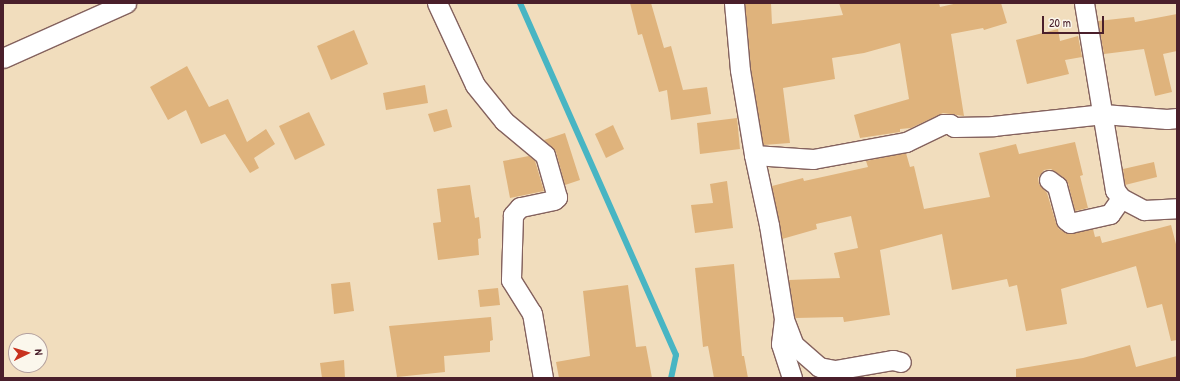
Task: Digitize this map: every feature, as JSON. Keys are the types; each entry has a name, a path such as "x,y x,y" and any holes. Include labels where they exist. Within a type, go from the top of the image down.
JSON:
{"street":[{"path":"3,58 126,3"},
{"path":"437,3 475,85 504,121 545,155 557,197 554,200 520,207 513,215 511,280 532,313 543,378"},
{"path":"734,3 740,70 754,155 769,225 784,319 794,344 819,367 835,370 892,360 901,362"},
{"path":"1084,3 1115,190 1121,198 1144,210 1177,208"},
{"path":"754,155 813,159 906,142 943,124 950,124 954,128 993,126 1103,114 1167,120 1177,118"},
{"path":"1049,180 1057,186 1066,220 1070,223 1110,214 1121,198"},
{"path":"784,319 781,344 792,378"}],"building":[{"path":"630,3 651,3 664,48 671,46 683,90 707,87 711,114 671,120 667,90 659,92 642,34 638,35"},
{"path":"745,3 771,3 772,24 843,15 839,3 939,3 940,7 958,3 1001,3 1007,23 984,30 983,28 951,34 964,116 943,113 911,128 900,129 900,132 860,138 854,115 909,99 900,43 864,53 832,58 835,79 783,88 790,143 763,145 751,69"},
{"path":"1177,14 1177,51 1163,54 1172,92 1155,96 1144,49 1104,54 1098,21 1134,17 1135,22"},
{"path":"1058,29 1060,41 1078,36 1082,57 1065,60 1069,74 1027,84 1016,40"},
{"path":"354,30 368,64 331,80 317,46"},
{"path":"187,66 209,107 228,99 247,142 266,129 275,144 254,158 259,168 250,173 225,134 201,144 186,110 168,120 150,87"},
{"path":"425,85 428,103 386,110 383,93"},
{"path":"447,109 452,127 434,132 428,114"},
{"path":"309,112 325,145 295,160 279,126"},
{"path":"737,118 740,149 700,154 697,123"},
{"path":"613,125 624,149 606,158 595,134"},
{"path":"565,133 580,180 565,185 556,152 544,140"},
{"path":"1075,142 1083,175 1080,176 1088,208 1075,211 1068,183 1064,178 1051,169 1044,170 1038,178 1039,184 1047,193 1059,229 1068,234 1093,229 1095,237 1100,236 1102,243 1171,225 1177,248 1177,340 1171,341 1162,304 1147,308 1136,266 1061,289 1067,324 1026,331 1017,285 1009,287 1007,279 952,290 942,234 880,250 890,315 844,322 843,317 795,318 789,280 840,278 834,253 858,248 851,216 816,224 817,229 782,239 772,186 803,178 804,181 868,167 866,161 906,153 910,167 914,166 924,209 990,197 979,153 1016,144 1019,154"},
{"path":"529,156 535,161 544,191 510,198 503,161"},
{"path":"1154,162 1157,177 1125,185 1123,169"},
{"path":"727,181 733,228 695,233 691,205 713,203 710,184"},
{"path":"470,185 475,218 479,217 481,238 478,239 479,255 438,260 433,223 441,222 437,189"},
{"path":"734,264 742,356 744,356 748,378 714,378 708,346 703,347 695,268"},
{"path":"350,282 354,311 334,314 331,284"},
{"path":"628,285 636,347 646,346 652,378 559,378 556,362 590,356 583,291"},
{"path":"498,288 500,305 480,307 478,290"},
{"path":"491,317 493,340 490,341 490,352 444,356 445,372 397,377 389,326"},
{"path":"1130,345 1136,367 1177,356 1177,378 1016,378 1016,369 1083,358"},
{"path":"344,360 345,378 322,378 320,363"}],"waterway":[{"path":"520,3 676,355 671,378"}]}
